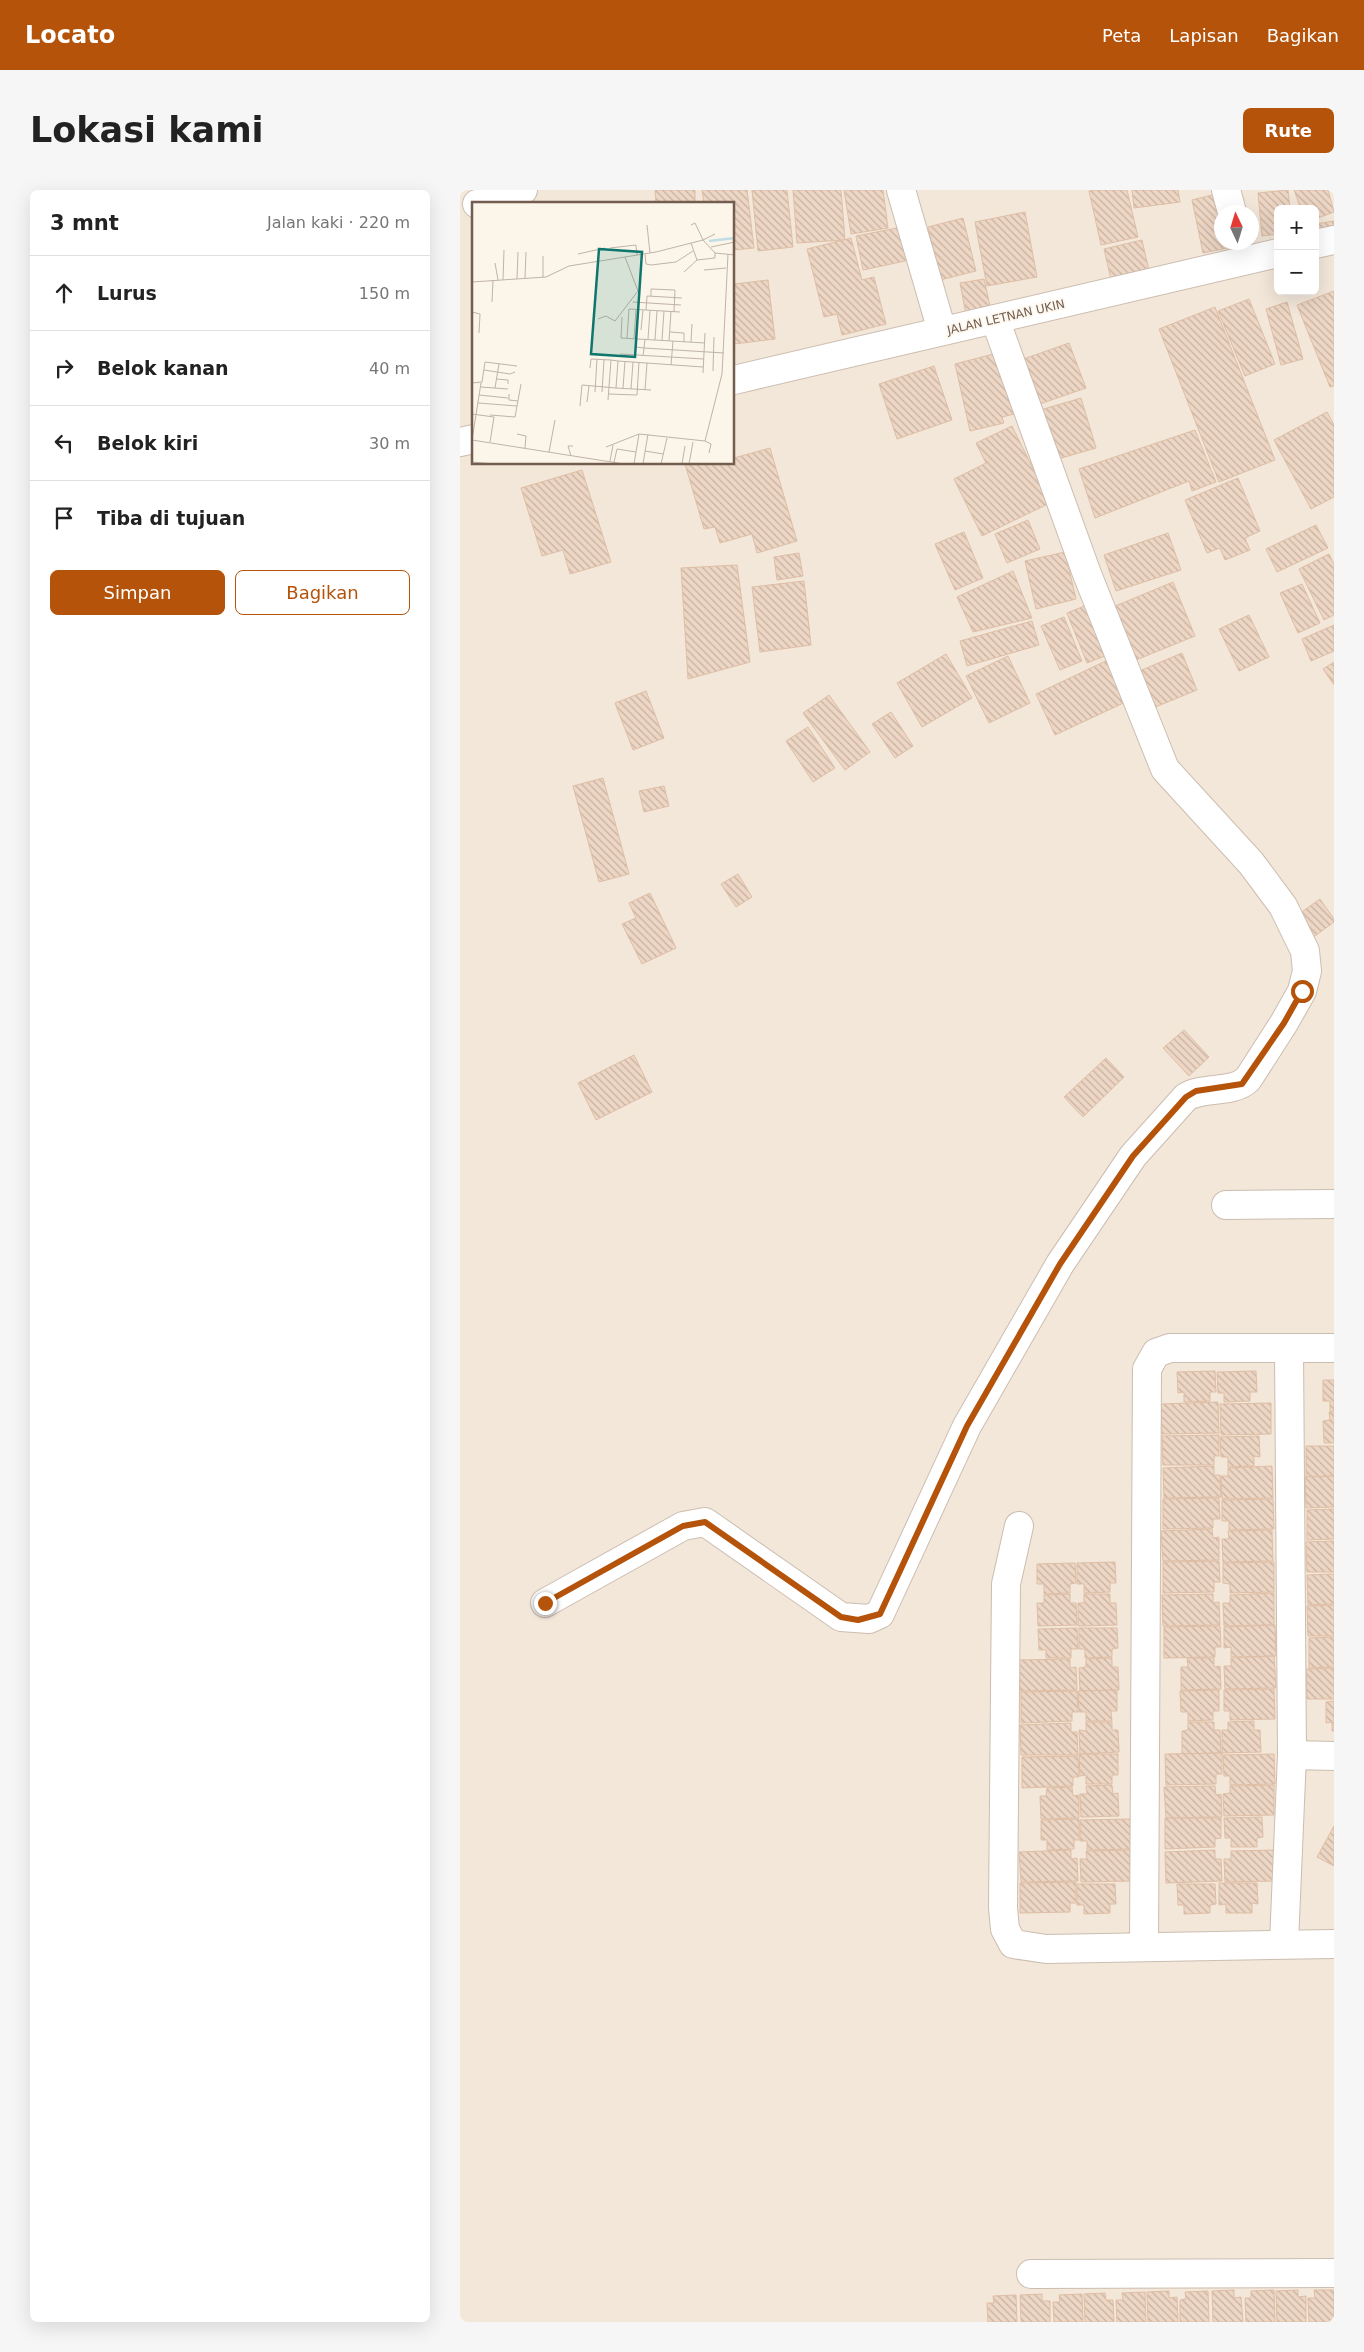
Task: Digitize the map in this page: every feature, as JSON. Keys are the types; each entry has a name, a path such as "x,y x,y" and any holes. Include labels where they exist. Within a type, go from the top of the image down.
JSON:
{"street":[{"path":"482,202 523,190"},
{"path":"901,190 942,331"},
{"path":"1226,190 1230,205"},
{"path":"460,209 472,205"},
{"path":"1319,243 1334,240"},
{"name":"JALAN LETNAN UKIN","path":"735,380 995,319 1243,252 1274,253"},
{"path":"545,1603 683,1526 705,1522 841,1617 863,1619 880,1614 967,1426 1060,1264 1128,1164 1186,1097 1196,1091 1242,1084 1284,1023 1302,991 1307,971 1305,951 1283,906 1251,863 1165,769 1087,574 995,319"},
{"path":"1226,1205 1334,1204"},
{"path":"1144,1946 1147,1369 1156,1353 1170,1348 1334,1348"},
{"path":"1284,1943 1292,1755 1289,1348"},
{"path":"1019,1526 1006,1584 1003,1908 1005,1929 1013,1944 1046,1950 1284,1943 1334,1944"},
{"path":"1292,1755 1334,1756"},
{"path":"1031,2274 1334,2273"}],"shaded area":[{"path":"460,190 1334,190 1334,2322 460,2322"}],"building":[{"path":"655,190 695,190 695,202 656,202"},
{"path":"702,190 747,190 754,248 735,250 735,202 704,202"},
{"path":"752,190 787,190 793,247 758,251"},
{"path":"793,190 841,190 845,240 797,243"},
{"path":"844,190 883,190 888,228 851,234"},
{"path":"1127,190 1138,237 1101,245 1089,191"},
{"path":"1132,190 1178,190 1180,202 1134,208"},
{"path":"1288,190 1290,205 1274,205 1274,234 1262,236 1258,193"},
{"path":"1294,190 1328,190 1334,212 1319,218 1319,205 1300,205"},
{"path":"1220,193 1220,205 1214,205 1214,250 1218,250 1203,253 1192,200"},
{"path":"1025,212 1037,277 987,286 975,222"},
{"path":"963,218 976,271 940,280 928,227"},
{"path":"1334,221 1334,238 1319,241 1319,223"},
{"path":"907,226 914,259 863,270 856,236"},
{"path":"851,238 862,280 874,277 886,324 842,335 837,314 824,317 807,249"},
{"path":"1142,240 1150,275 1112,284 1104,249"},
{"path":"984,279 992,315 967,320 960,283"},
{"path":"768,280 775,339 735,344 735,284"},
{"path":"1334,291 1334,386 1330,387 1297,305"},
{"path":"1249,299 1275,364 1245,376 1218,311"},
{"path":"1287,302 1303,359 1281,365 1266,309"},
{"path":"1215,307 1275,460 1219,482 1159,329"},
{"path":"1069,343 1086,388 1034,406 1018,361"},
{"path":"1005,351 1022,412 1002,417 1004,423 970,431 955,364"},
{"path":"934,366 952,420 897,439 879,384"},
{"path":"1081,398 1096,448 1051,461 1037,411"},
{"path":"1327,412 1334,425 1334,497 1311,509 1274,440"},
{"path":"1012,426 1050,503 982,536 954,479 986,463 976,443"},
{"path":"1195,430 1216,482 1192,491 1189,481 1095,518 1079,469"},
{"path":"770,448 797,541 757,553 752,534 720,543 715,527 704,529 685,465 735,465 735,458"},
{"path":"582,470 611,562 570,574 563,550 542,556 521,488"},
{"path":"1238,478 1260,531 1245,538 1250,550 1225,560 1220,548 1207,553 1185,500"},
{"path":"1028,520 1040,549 1007,563 995,534"},
{"path":"1316,525 1328,548 1277,572 1266,549"},
{"path":"964,532 983,578 955,590 935,544"},
{"path":"1168,533 1181,570 1116,591 1104,555"},
{"path":"1065,552 1076,599 1036,609 1025,561"},
{"path":"799,553 803,576 777,580 774,557"},
{"path":"1329,554 1334,564 1334,615 1324,620 1299,569"},
{"path":"737,565 750,662 688,679 681,568"},
{"path":"1013,571 1032,618 973,632 957,597"},
{"path":"804,581 811,645 760,652 752,587"},
{"path":"1173,582 1195,636 1131,662 1108,609"},
{"path":"1302,584 1320,623 1298,633 1280,593"},
{"path":"1094,602 1115,652 1087,663 1067,613"},
{"path":"1249,615 1269,657 1239,671 1219,629"},
{"path":"1064,617 1082,661 1060,670 1041,626"},
{"path":"1032,621 1039,645 967,666 960,641"},
{"path":"1334,625 1334,651 1311,661 1302,639"},
{"path":"1182,653 1197,690 1153,708 1137,672"},
{"path":"946,654 972,698 922,727 897,683"},
{"path":"1008,656 1030,703 989,723 966,676"},
{"path":"1110,659 1130,700 1055,735 1036,694"},
{"path":"1334,662 1334,685 1323,669"},
{"path":"646,691 664,738 633,750 615,703"},
{"path":"829,695 870,752 845,770 803,713"},
{"path":"891,712 913,746 895,758 872,724"},
{"path":"808,727 835,768 813,782 786,741"},
{"path":"603,778 629,874 599,882 573,786"},
{"path":"664,786 669,806 644,812 639,791"},
{"path":"738,874 752,897 736,907 721,884"},
{"path":"650,893 676,948 642,964 622,924 636,918 629,903"},
{"path":"1320,899 1334,919 1334,922 1308,941 1292,919"},
{"path":"1184,1030 1209,1057 1189,1076 1163,1048"},
{"path":"634,1055 652,1092 596,1120 578,1083"},
{"path":"1106,1058 1124,1077 1083,1117 1064,1097"},
{"path":"1215,1371 1216,1392 1210,1392 1210,1401 1184,1402 1184,1392 1178,1393 1177,1372"},
{"path":"1256,1371 1257,1392 1250,1392 1250,1401 1224,1402 1224,1393 1218,1393 1217,1372"},
{"path":"1323,1380 1334,1380 1334,1411 1330,1411 1330,1401 1323,1401"},
{"path":"1218,1402 1219,1433 1162,1434 1161,1404"},
{"path":"1271,1403 1271,1434 1221,1435 1220,1404"},
{"path":"1329,1412 1334,1412 1334,1443 1324,1443 1323,1421 1330,1420"},
{"path":"1219,1435 1219,1456 1214,1456 1214,1465 1163,1465 1162,1436"},
{"path":"1259,1436 1260,1457 1254,1456 1254,1466 1228,1467 1228,1457 1221,1457 1220,1437"},
{"path":"1306,1446 1334,1446 1334,1476 1306,1477"},
{"path":"1214,1466 1214,1475 1220,1475 1221,1497 1164,1498 1163,1468"},
{"path":"1272,1466 1273,1498 1222,1499 1221,1476 1228,1476 1228,1468"},
{"path":"1334,1476 1334,1507 1306,1508 1305,1477"},
{"path":"1219,1498 1220,1519 1213,1519 1213,1528 1163,1529 1163,1499"},
{"path":"1273,1499 1274,1529 1229,1530 1229,1521 1222,1521 1222,1500"},
{"path":"1334,1509 1334,1539 1307,1540 1307,1510"},
{"path":"1212,1529 1213,1538 1219,1537 1219,1560 1163,1561 1161,1531"},
{"path":"1272,1530 1273,1561 1223,1562 1222,1539 1229,1539 1228,1531"},
{"path":"1334,1541 1334,1572 1307,1572 1306,1542"},
{"path":"1219,1561 1220,1582 1214,1582 1214,1592 1163,1593 1163,1562"},
{"path":"1115,1562 1116,1583 1110,1583 1110,1592 1084,1593 1084,1584 1077,1584 1077,1563"},
{"path":"1274,1562 1274,1592 1230,1593 1230,1584 1223,1583 1223,1563"},
{"path":"1075,1563 1076,1583 1070,1584 1070,1593 1044,1594 1044,1584 1037,1584 1037,1564"},
{"path":"1334,1574 1334,1604 1308,1605 1307,1575"},
{"path":"1274,1593 1274,1625 1224,1626 1223,1603 1230,1603 1230,1595"},
{"path":"1070,1594 1070,1603 1076,1603 1077,1625 1038,1626 1037,1603 1044,1603 1044,1595"},
{"path":"1084,1594 1110,1594 1110,1603 1116,1603 1117,1625 1078,1626 1078,1603 1084,1603"},
{"path":"1213,1594 1213,1603 1219,1602 1220,1625 1163,1626 1162,1595"},
{"path":"1334,1605 1334,1636 1308,1636 1307,1606"},
{"path":"1275,1625 1276,1656 1231,1657 1231,1647 1224,1648 1224,1627"},
{"path":"1220,1626 1221,1647 1215,1647 1215,1657 1164,1658 1164,1627"},
{"path":"1077,1628 1078,1649 1071,1649 1071,1658 1046,1658 1046,1650 1039,1650 1038,1629"},
{"path":"1079,1628 1117,1628 1118,1648 1112,1649 1112,1657 1085,1658 1085,1649 1079,1649"},
{"path":"1334,1637 1334,1667 1309,1668 1309,1638"},
{"path":"1274,1656 1276,1688 1225,1689 1224,1666 1231,1666 1231,1658"},
{"path":"1112,1658 1112,1667 1118,1667 1119,1690 1080,1691 1079,1668 1086,1667 1086,1659"},
{"path":"1187,1658 1214,1658 1214,1667 1220,1666 1221,1689 1181,1690 1181,1667 1188,1667"},
{"path":"1070,1659 1070,1668 1076,1667 1077,1690 1020,1691 1019,1660"},
{"path":"1334,1668 1334,1699 1307,1699 1306,1669"},
{"path":"1274,1689 1275,1719 1230,1720 1230,1711 1224,1711 1224,1690"},
{"path":"1117,1690 1117,1711 1111,1711 1112,1721 1086,1721 1086,1712 1079,1712 1078,1691"},
{"path":"1219,1690 1219,1711 1213,1711 1213,1720 1188,1721 1188,1712 1181,1712 1180,1691"},
{"path":"1077,1691 1078,1712 1072,1712 1072,1721 1021,1723 1021,1692"},
{"path":"1334,1701 1334,1731 1332,1731 1332,1722 1326,1723 1326,1702"},
{"path":"1254,1721 1254,1730 1260,1730 1261,1752 1222,1753 1222,1730 1228,1730 1228,1722"},
{"path":"1086,1722 1112,1722 1112,1730 1118,1730 1119,1752 1080,1754 1079,1730 1086,1731"},
{"path":"1188,1722 1214,1722 1214,1730 1220,1730 1221,1753 1182,1754 1182,1731 1188,1730"},
{"path":"1071,1723 1071,1732 1077,1732 1078,1755 1021,1755 1020,1725"},
{"path":"1222,1753 1222,1774 1216,1774 1216,1784 1166,1785 1165,1754"},
{"path":"1079,1754 1118,1754 1118,1775 1112,1775 1112,1784 1086,1784 1086,1775 1080,1776"},
{"path":"1274,1754 1275,1784 1230,1785 1230,1776 1224,1776 1223,1755"},
{"path":"1078,1756 1079,1777 1073,1777 1073,1786 1022,1788 1022,1757"},
{"path":"1112,1785 1113,1794 1118,1793 1119,1816 1081,1817 1080,1794 1087,1794 1086,1786"},
{"path":"1274,1785 1274,1815 1224,1816 1223,1794 1230,1793 1230,1786"},
{"path":"1215,1786 1216,1795 1221,1794 1222,1817 1166,1818 1164,1787"},
{"path":"1072,1787 1073,1796 1079,1795 1079,1818 1041,1819 1040,1796 1046,1796 1047,1788"},
{"path":"1262,1817 1263,1837 1257,1838 1257,1847 1231,1847 1231,1838 1225,1838 1224,1818"},
{"path":"1165,1818 1221,1818 1221,1838 1215,1839 1215,1847 1165,1849"},
{"path":"1079,1819 1079,1840 1074,1840 1074,1849 1047,1850 1047,1840 1041,1840 1041,1820"},
{"path":"1131,1819 1132,1849 1087,1850 1087,1841 1080,1841 1080,1820"},
{"path":"1334,1826 1334,1866 1317,1857"},
{"path":"1071,1850 1071,1859 1077,1858 1078,1881 1021,1882 1019,1852"},
{"path":"1130,1850 1131,1881 1081,1882 1080,1859 1087,1859 1086,1851"},
{"path":"1215,1850 1215,1859 1221,1859 1222,1881 1166,1883 1165,1852"},
{"path":"1275,1850 1276,1881 1225,1882 1224,1859 1231,1859 1231,1851"},
{"path":"1076,1882 1076,1903 1070,1903 1070,1912 1020,1913 1020,1883"},
{"path":"1219,1883 1257,1883 1258,1904 1252,1903 1252,1913 1226,1913 1226,1904 1219,1905"},
{"path":"1077,1884 1115,1884 1116,1904 1110,1904 1110,1913 1084,1914 1084,1905 1077,1905"},
{"path":"1177,1884 1215,1884 1216,1904 1210,1905 1210,1913 1184,1914 1184,1905 1178,1905"},
{"path":"1234,2290 1234,2298 1241,2297 1243,2322 1213,2322 1212,2291"},
{"path":"1274,2290 1275,2322 1246,2322 1245,2298 1251,2298 1251,2291"},
{"path":"1298,2290 1298,2297 1306,2296 1306,2322 1277,2322 1276,2291"},
{"path":"1314,2290 1334,2290 1334,2322 1309,2322 1308,2298 1315,2298"},
{"path":"1169,2291 1169,2298 1177,2297 1178,2322 1148,2322 1147,2292"},
{"path":"1208,2291 1209,2322 1180,2322 1180,2300 1186,2299 1185,2292"},
{"path":"1145,2292 1146,2322 1117,2322 1116,2300 1123,2300 1122,2293"},
{"path":"1105,2293 1106,2300 1113,2300 1114,2322 1085,2322 1084,2294"},
{"path":"1042,2294 1042,2301 1050,2301 1050,2322 1021,2322 1020,2295"},
{"path":"1082,2294 1083,2322 1054,2322 1053,2302 1060,2302 1059,2295"},
{"path":"1016,2295 1017,2322 988,2322 987,2303 994,2303 993,2296"}],"route":[{"path":"545,1603 683,1526 705,1522 841,1617 858,1620 869,1619 880,1614 967,1426 1060,1264 1133,1156 1186,1097 1196,1091 1237,1086 1248,1079 1302,991"}]}
